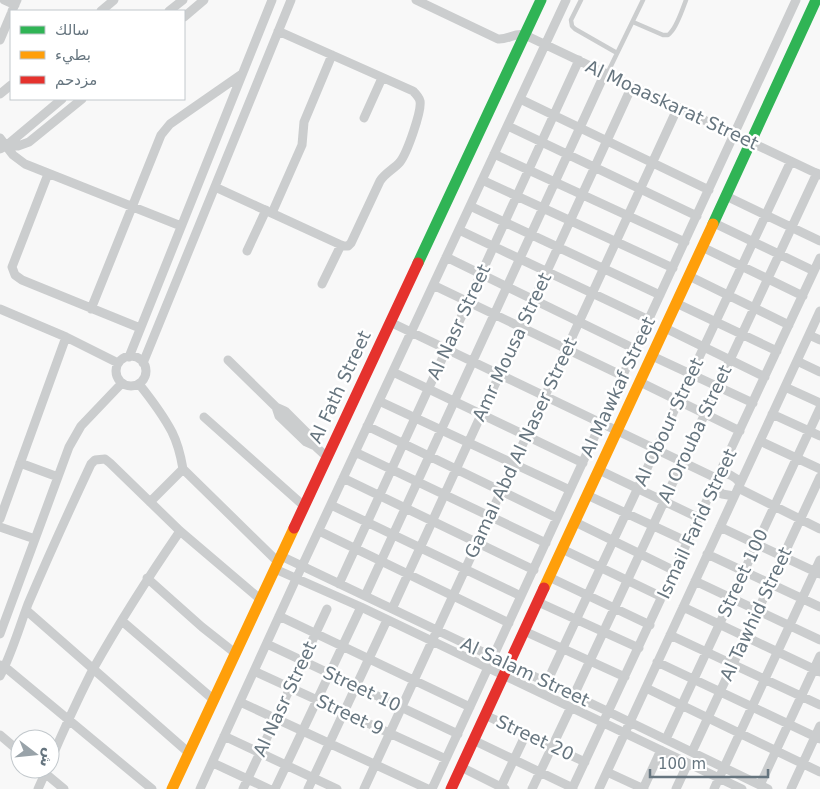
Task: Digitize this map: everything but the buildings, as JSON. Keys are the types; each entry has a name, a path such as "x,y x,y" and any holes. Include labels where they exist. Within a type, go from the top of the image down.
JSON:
{"street":[{"path":"4,0 14,8"},
{"path":"102,10 114,0"},
{"path":"170,10 183,0"},
{"path":"185,16 204,0"},
{"path":"129,357 272,0"},
{"path":"143,363 291,0"},
{"path":"416,0 498,39 508,38 518,33 525,35"},
{"name":"Al Fath Street","path":"172,789 541,0"},
{"path":"200,789 566,0"},
{"name":"Al Mawkaf Street","path":"432,789 796,0"},
{"name":"Al Mawkaf Street","path":"451,789 816,0"},
{"path":"0,40 10,17"},
{"path":"215,187 340,245 348,246 382,177 402,160 419,116 420,101 418,95 413,91 278,31"},
{"name":"Al Moaaskarat Street","path":"525,35 818,174"},
{"path":"246,251 269,212 302,145 304,122 332,55"},
{"name":"Al Nasr Street","path":"339,584 579,60"},
{"path":"365,596 606,73"},
{"path":"92,309 158,141 165,129 242,74"},
{"path":"364,118 382,78"},
{"path":"0,94 10,86"},
{"name":"Amr Mousa Street","path":"392,609 632,86"},
{"path":"520,99 709,190"},
{"path":"3,148 61,100"},
{"path":"3,148 29,142 81,100"},
{"name":"Gamal Abd Al Naser Street","path":"364,789 678,107"},
{"path":"508,126 697,216"},
{"path":"0,138 3,148 25,164 181,226"},
{"path":"494,154 685,242"},
{"name":"Al Obour Street","path":"547,682 791,161"},
{"path":"48,174 12,267 15,275 22,280 140,328"},
{"name":"Al Orouba Street","path":"574,695 791,227 818,174"},
{"path":"482,180 673,268"},
{"path":"726,196 820,241"},
{"path":"470,206 660,295"},
{"path":"714,223 814,271"},
{"path":"459,230 649,320"},
{"path":"322,284 340,245"},
{"path":"702,248 802,296"},
{"path":"446,257 636,349"},
{"name":"Ismail Farid Street","path":"573,788 820,258"},
{"path":"689,276 789,325"},
{"path":"433,285 623,376"},
{"path":"676,303 777,351"},
{"path":"0,309 66,338 118,364"},
{"name":"Ismail Farid Street","path":"598,789 820,311"},
{"path":"390,322 717,480 722,494 728,496 737,489"},
{"path":"665,328 765,377"},
{"path":"809,335 820,340"},
{"path":"0,519 66,338"},
{"path":"652,356 753,404"},
{"path":"129,357 137,358 143,363 146,370 139,384 125,385 116,374 121,360 129,357"},
{"path":"228,360 276,407 279,416 306,442 315,446 327,457"},
{"path":"797,361 820,372"},
{"path":"393,372 583,463"},
{"path":"640,382 740,431"},
{"path":"0,634 69,447 81,426 122,383"},
{"path":"139,384 161,413 172,433 184,469 278,562"},
{"path":"785,387 820,404"},
{"path":"379,400 570,490"},
{"name":"Street 100","path":"666,739 820,408"},
{"path":"772,414 820,436"},
{"path":"204,417 304,506"},
{"path":"368,426 558,518"},
{"path":"760,441 820,469"},
{"path":"356,452 546,543"},
{"path":"0,676 2,666 54,543 90,464 95,460 105,459 180,531 260,600"},
{"path":"20,463 58,477"},
{"path":"150,502 184,469"},
{"path":"599,470 699,518"},
{"path":"717,480 726,473 732,475 737,479 737,489"},
{"name":"Al Tawhid Street","path":"692,752 820,476"},
{"path":"343,478 534,570"},
{"path":"737,489 820,529"},
{"path":"587,495 688,542"},
{"path":"331,505 521,596"},
{"path":"575,522 675,571"},
{"path":"0,526 35,539"},
{"path":"720,527 817,573"},
{"path":"60,739 93,670 148,578 180,531"},
{"path":"319,531 509,624"},
{"path":"562,549 662,597"},
{"path":"707,554 820,607"},
{"path":"714,789 802,599 817,573 820,560"},
{"name":"Al Salam Street","path":"278,562 302,567 365,596 764,787"},
{"name":"Al Salam Street","path":"278,562 296,579 361,607 742,789"},
{"path":"549,577 650,625"},
{"path":"148,578 202,628 235,653"},
{"path":"695,581 820,640"},
{"path":"538,602 639,648"},
{"path":"275,789 361,607"},
{"path":"683,607 817,670"},
{"name":"Al Nasr Street","path":"244,789 327,609"},
{"path":"26,610 189,753"},
{"path":"279,616 470,707"},
{"path":"308,789 387,620"},
{"path":"122,622 214,700"},
{"path":"524,631 625,678"},
{"path":"670,635 820,705"},
{"name":"Street 10","path":"267,644 458,734"},
{"path":"764,787 776,751 801,696 817,670 820,656"},
{"path":"657,662 818,737"},
{"path":"2,666 69,719 152,789"},
{"name":"Street 9","path":"254,671 446,760"},
{"path":"646,688 820,772"},
{"path":"240,702 428,789"},
{"path":"532,789 571,707"},
{"name":"Street 20","path":"485,715 585,762"},
{"path":"791,789 818,737 820,726"},
{"path":"461,767 502,788 526,734"},
{"path":"0,735 10,744"},
{"path":"224,736 336,789"},
{"path":"473,740 573,788"},
{"path":"607,772 643,789 661,750"},
{"path":"213,763 269,789"},
{"path":"676,789 688,763"},
{"path":"53,779 64,789"}],"lane":[{"path":"582,0 571,20 572,26 575,30 617,53"},
{"path":"606,73 633,22 642,0"},
{"path":"633,22 663,35 671,34 686,0"}],"traffic: fast":[{"path":"418,263 541,0"},
{"path":"713,224 816,0"}],"traffic: slow":[{"path":"544,588 713,224"},
{"path":"172,789 294,528"}],"traffic: jam":[{"path":"294,528 418,263"},
{"path":"451,789 544,588"}]}
